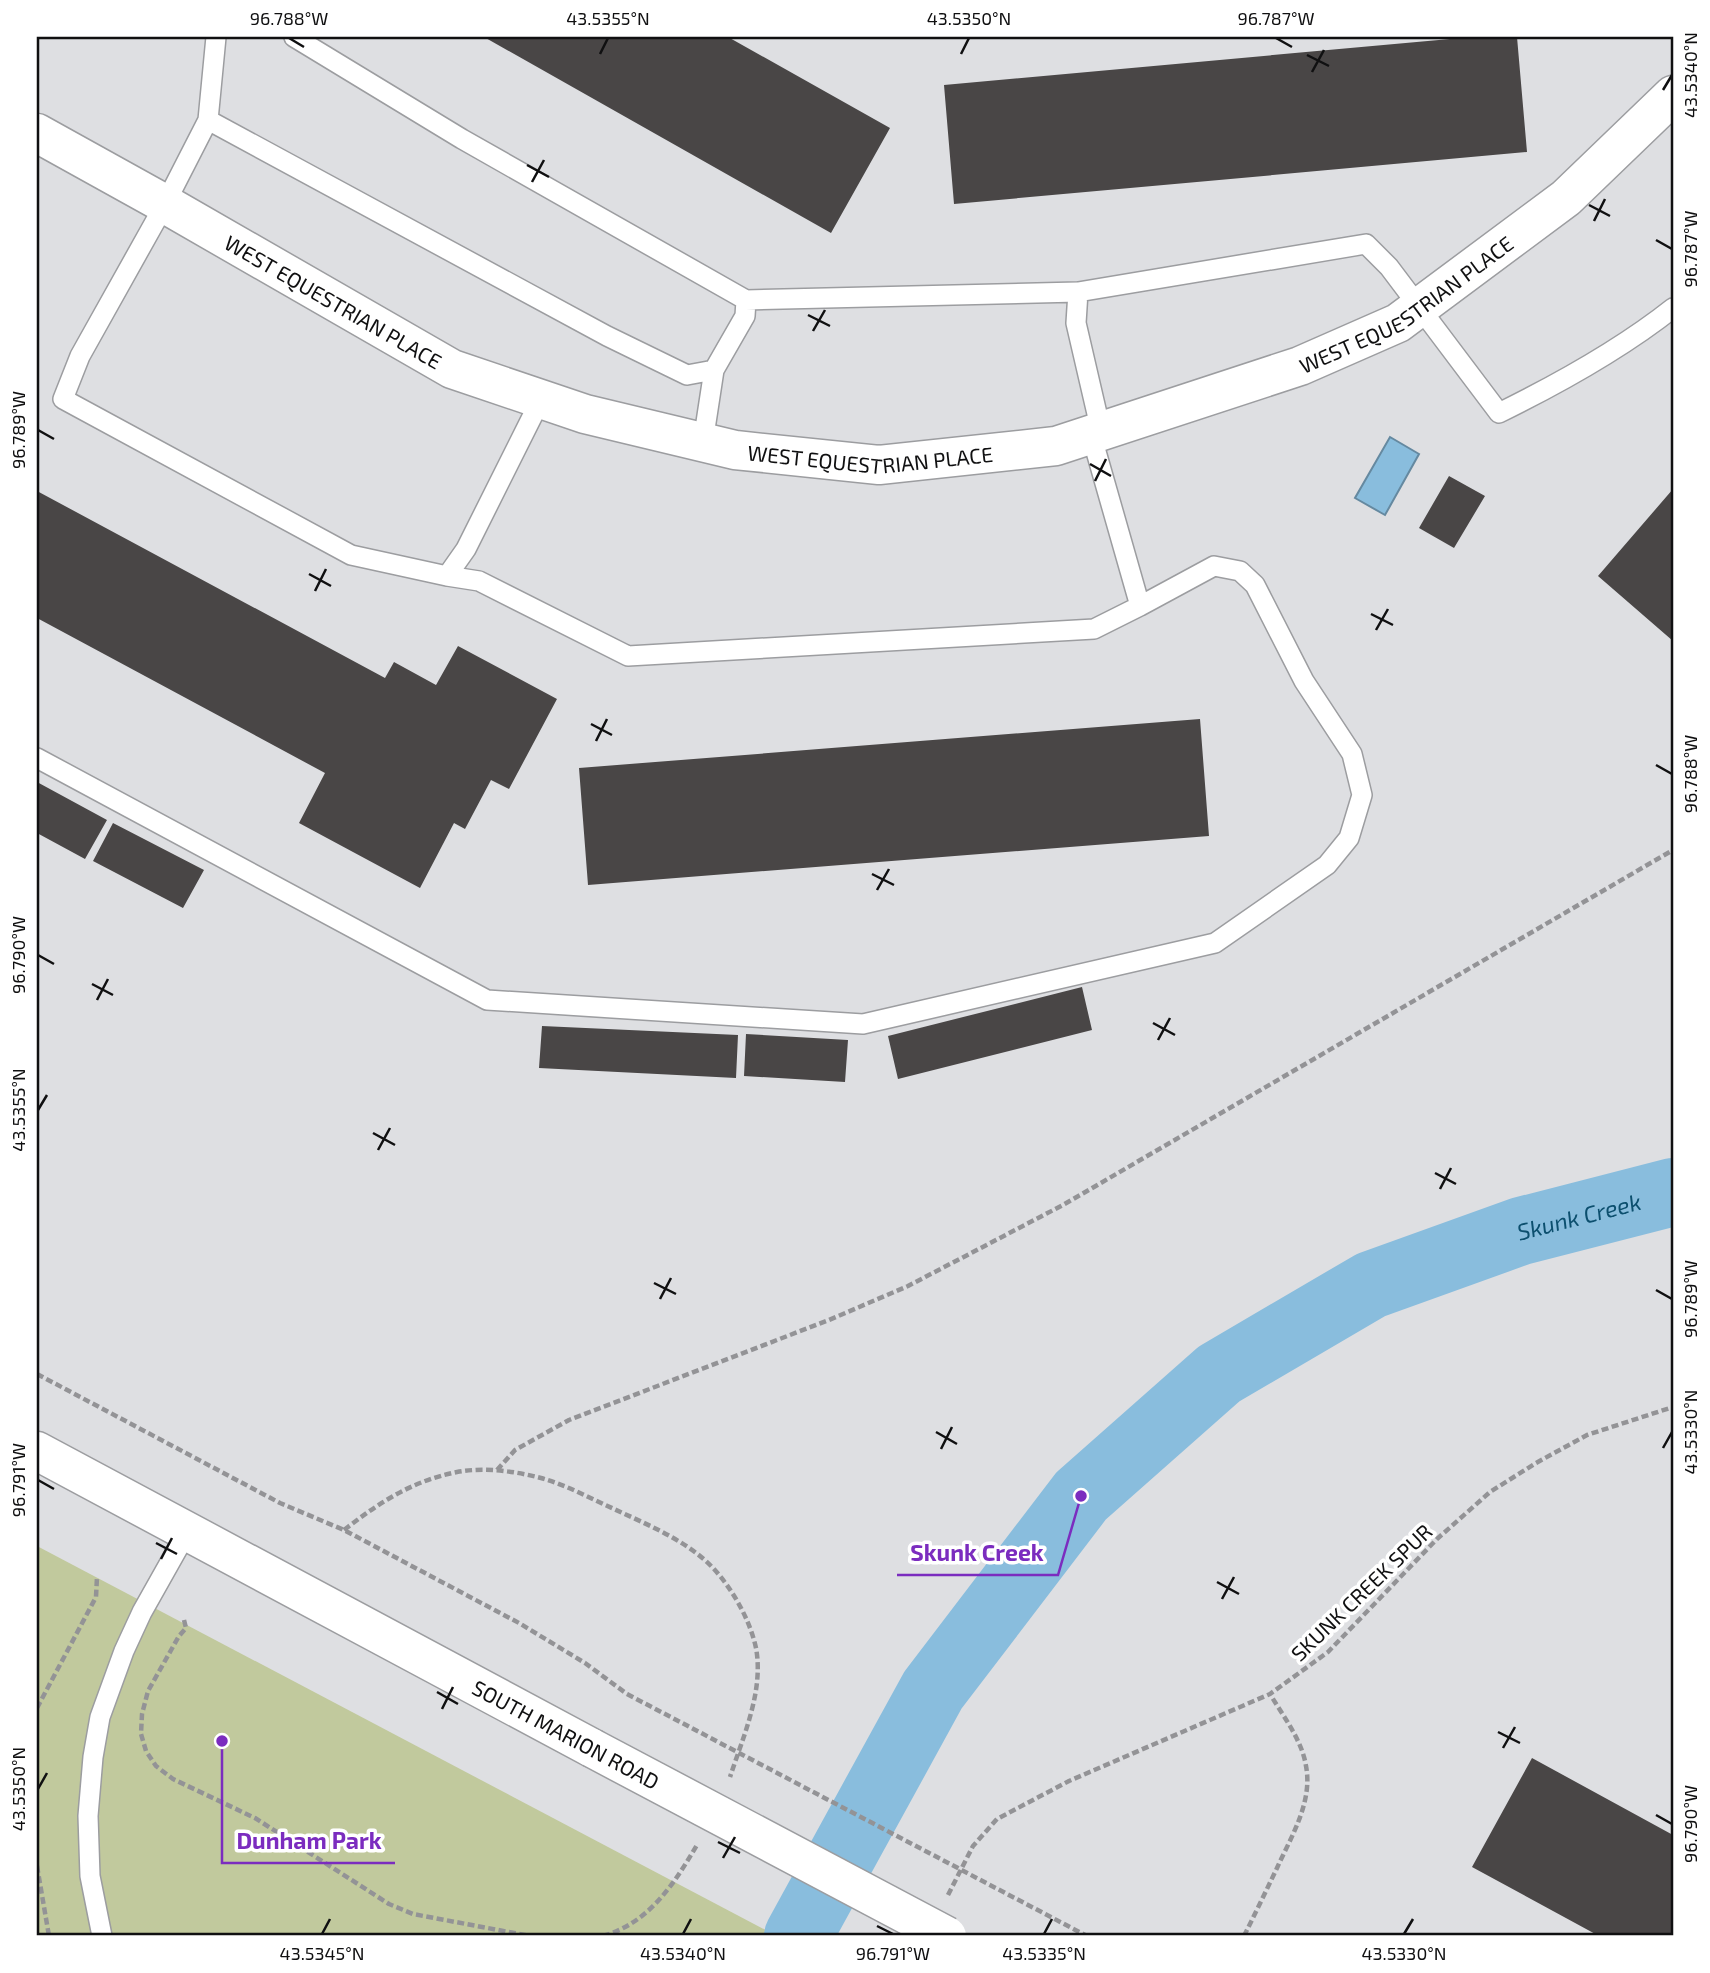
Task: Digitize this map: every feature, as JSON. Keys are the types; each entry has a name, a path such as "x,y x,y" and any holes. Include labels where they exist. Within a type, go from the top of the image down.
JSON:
{"street":[{"name":"WEST EQUESTRIAN PLACE","path":"37,133 452,369 585,414 735,450 878,465 1056,446 1300,366 1398,323 1566,198 1673,95"},
{"name":"SOUTH MARION ROAD","path":"37,1451 592,1748 946,1919"}],"lane":[{"path":"37,758 487,1000 863,1024 1215,943 1327,866 1349,838 1362,795 1352,754 1304,681 1255,584 1240,571 1214,566 1094,629 628,656 480,581 351,555 62,398 80,356 165,204 208,120 216,37"},
{"path":"294,37 462,139 746,300 1078,292 1366,244 1389,267 1499,413 1564,380 1673,307"},
{"path":"208,120 607,336 687,376 714,370"},
{"path":"1078,292 1076,323 1096,433 1140,606"},
{"path":"703,442 714,370 745,316 746,300"},
{"path":"447,576 466,549 541,399"},
{"path":"102,1936 90,1876 88,1816 93,1757 100,1717 124,1651 142,1612 187,1532"}],"path":[{"path":"497,1470 515,1450 569,1420 829,1320 908,1286 981,1249 1063,1205 1673,850"},
{"path":"37,1374 280,1503 344,1530 519,1623 585,1663 627,1694 1087,1936"},
{"name":"SKUNK CREEK SPUR","path":"946,1919 974,1846 997,1819 1069,1781 1270,1694 1328,1652 1437,1539 1490,1492 1587,1435 1673,1407"},
{"path":"344,1530 377,1504 415,1484 458,1472 497,1470 541,1478 575,1490 656,1529 690,1549 713,1568 725,1584 745,1616 756,1649 757,1683 747,1726 727,1784"},
{"path":"37,1708 96,1597 97,1577"},
{"path":"184,1620 186,1628 148,1691 142,1714 141,1734 146,1751 156,1766 173,1779 255,1818 389,1904 413,1914 530,1936"},
{"path":"1244,1936 1294,1831 1305,1803 1308,1783 1306,1764 1297,1741 1270,1694"},
{"path":"603,1936 618,1932 644,1916 665,1894 701,1837"},
{"path":"37,1866 49,1936"}],"green space":[{"path":"37,1546 777,1936 37,1936"}],"water":[{"path":"1390,437 1419,454 1385,515 1355,498"}],"building":[{"path":"484,37 728,37 890,128 831,233"},
{"path":"1472,37 1517,37 1527,152 954,204 944,85"},
{"path":"1449,476 1485,496 1454,548 1419,528"},
{"path":"1673,489 1673,641 1598,576"},
{"path":"37,491 385,678 394,662 436,685 458,646 557,699 509,789 491,780 465,829 454,823 420,888 299,823 325,773 37,618"},
{"path":"1200,719 1209,836 588,885 579,768"},
{"path":"37,782 107,820 85,859 37,833"},
{"path":"113,823 204,870 183,908 93,861"},
{"path":"1082,987 1092,1030 898,1079 888,1036"},
{"path":"542,1026 738,1035 736,1078 539,1068"},
{"path":"746,1034 848,1040 845,1082 744,1076"},
{"path":"1532,1758 1673,1835 1673,1936 1599,1936 1472,1867"}],"waterway":[{"name":"Skunk Creek","path":"798,1936 933,1690 1081,1496 1219,1374 1371,1285 1521,1231 1673,1192"}],"place":[{"name":"Skunk Creek","path":"1081,1496"},
{"name":"Dunham Park","path":"222,1741"}]}
